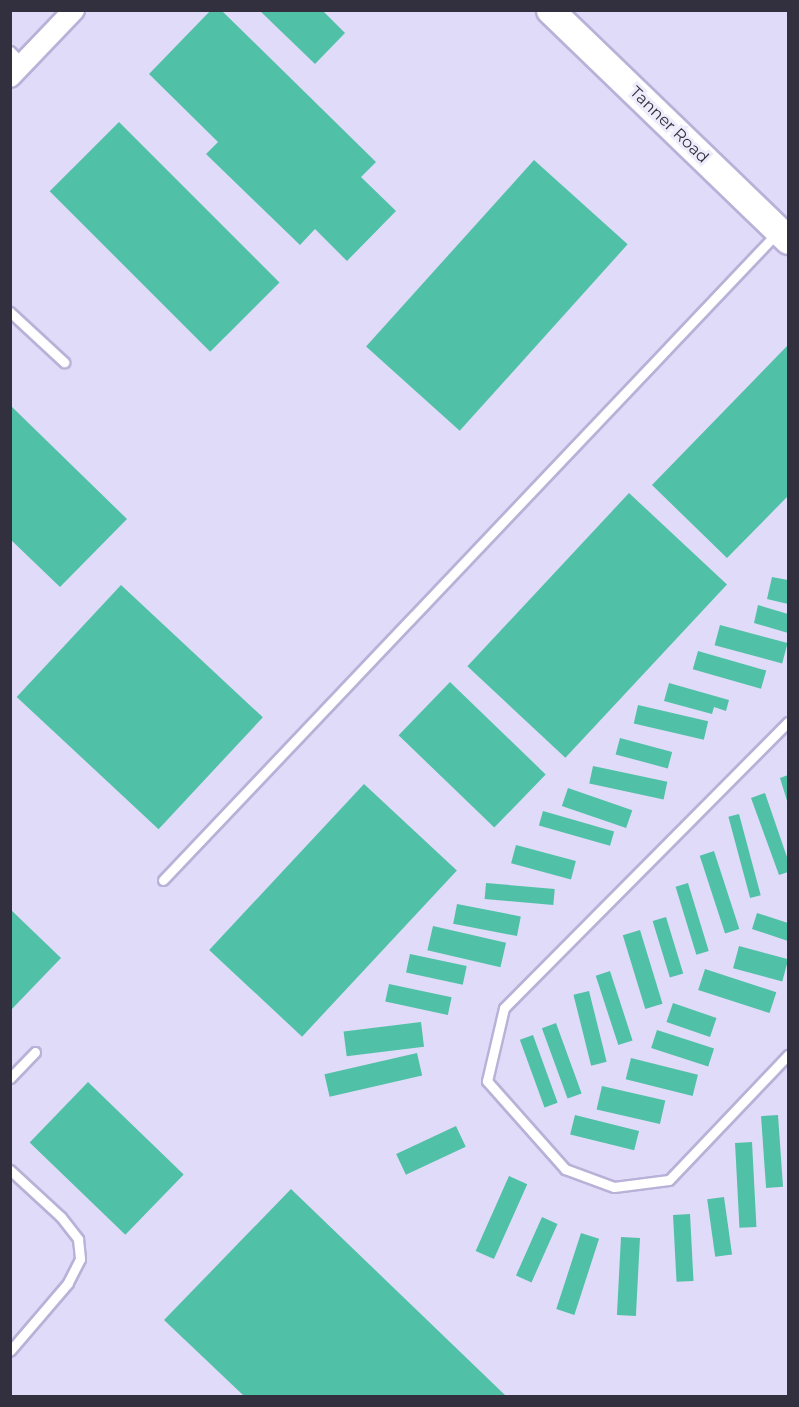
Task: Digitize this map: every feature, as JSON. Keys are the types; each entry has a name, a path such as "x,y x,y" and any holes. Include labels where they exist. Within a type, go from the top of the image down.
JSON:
{"main road":[{"name":"Tanner Road","path":"550,10 784,236"}],"street":[{"path":"15,64 69,12"}],"lane":[{"path":"163,880 784,236"},
{"path":"10,312 64,362"},
{"path":"789,722 504,1008 487,1081 566,1169 614,1187 669,1180 789,1055"},
{"path":"10,1078 35,1052"},
{"path":"10,1170 61,1217 78,1239 80,1259 68,1283 10,1351"}],"building":[{"path":"211,10 221,10 376,162 361,177 396,211 347,261 315,229 300,245 206,154 218,142 149,74"},
{"path":"259,10 322,10 345,33 315,64"},
{"path":"119,122 280,283 210,352 50,191"},
{"path":"534,160 628,244 460,431 366,347"},
{"path":"788,345 788,496 727,558 652,485"},
{"path":"10,405 127,519 60,587 10,539"},
{"path":"629,493 727,584 565,758 467,666"},
{"path":"772,577 788,580 788,604 767,599"},
{"path":"121,585 263,717 159,829 17,697"},
{"path":"758,605 788,614 788,633 754,623"},
{"path":"720,625 788,643 782,663 715,645"},
{"path":"698,651 766,671 761,689 693,669"},
{"path":"450,682 546,774 494,828 399,735"},
{"path":"669,683 729,700 726,711 714,707 712,714 664,701"},
{"path":"638,705 708,721 704,740 634,724"},
{"path":"620,738 672,752 668,768 616,754"},
{"path":"593,766 667,782 664,799 589,784"},
{"path":"788,775 788,804 780,778"},
{"path":"364,784 457,871 302,1037 209,950"},
{"path":"568,788 632,810 626,828 562,806"},
{"path":"765,793 788,860 788,872 779,875 751,798"},
{"path":"543,811 614,831 610,846 539,825"},
{"path":"739,814 761,895 750,898 728,817"},
{"path":"516,845 576,861 571,879 511,863"},
{"path":"714,851 739,929 725,934 700,856"},
{"path":"486,883 555,889 553,905 485,899"},
{"path":"688,883 709,951 696,955 676,887"},
{"path":"457,904 521,916 517,936 453,924"},
{"path":"10,909 61,958 10,1011"},
{"path":"757,913 788,923 788,941 752,929"},
{"path":"666,917 683,973 670,978 653,921"},
{"path":"433,926 506,943 500,967 427,950"},
{"path":"640,930 663,1004 645,1009 623,935"},
{"path":"739,946 788,959 782,981 733,968"},
{"path":"410,954 467,966 463,985 406,973"},
{"path":"705,969 776,992 770,1013 698,990"},
{"path":"610,971 633,1040 618,1045 596,976"},
{"path":"389,984 452,997 448,1015 385,1002"},
{"path":"589,991 607,1062 591,1066 573,995"},
{"path":"673,1003 716,1018 710,1037 666,1022"},
{"path":"421,1022 424,1047 347,1056 344,1032"},
{"path":"556,1023 582,1093 568,1099 542,1028"},
{"path":"657,1030 714,1049 708,1067 651,1048"},
{"path":"533,1035 558,1103 544,1107 520,1040"},
{"path":"417,1053 422,1075 330,1097 324,1074"},
{"path":"631,1058 698,1075 693,1096 626,1079"},
{"path":"88,1082 184,1174 125,1235 30,1142"},
{"path":"602,1086 665,1101 660,1124 597,1109"},
{"path":"575,1115 639,1131 634,1150 570,1134"},
{"path":"778,1115 783,1187 766,1188 761,1116"},
{"path":"456,1126 466,1147 406,1175 396,1154"},
{"path":"752,1142 756,1227 739,1228 735,1143"},
{"path":"509,1176 527,1184 494,1259 476,1251"},
{"path":"291,1189 506,1396 244,1396 164,1320"},
{"path":"724,1197 732,1254 715,1257 707,1199"},
{"path":"690,1214 694,1281 677,1282 673,1215"},
{"path":"542,1217 558,1224 531,1282 516,1275"},
{"path":"581,1233 599,1239 574,1315 556,1309"},
{"path":"621,1237 640,1238 636,1316 617,1315"}]}
